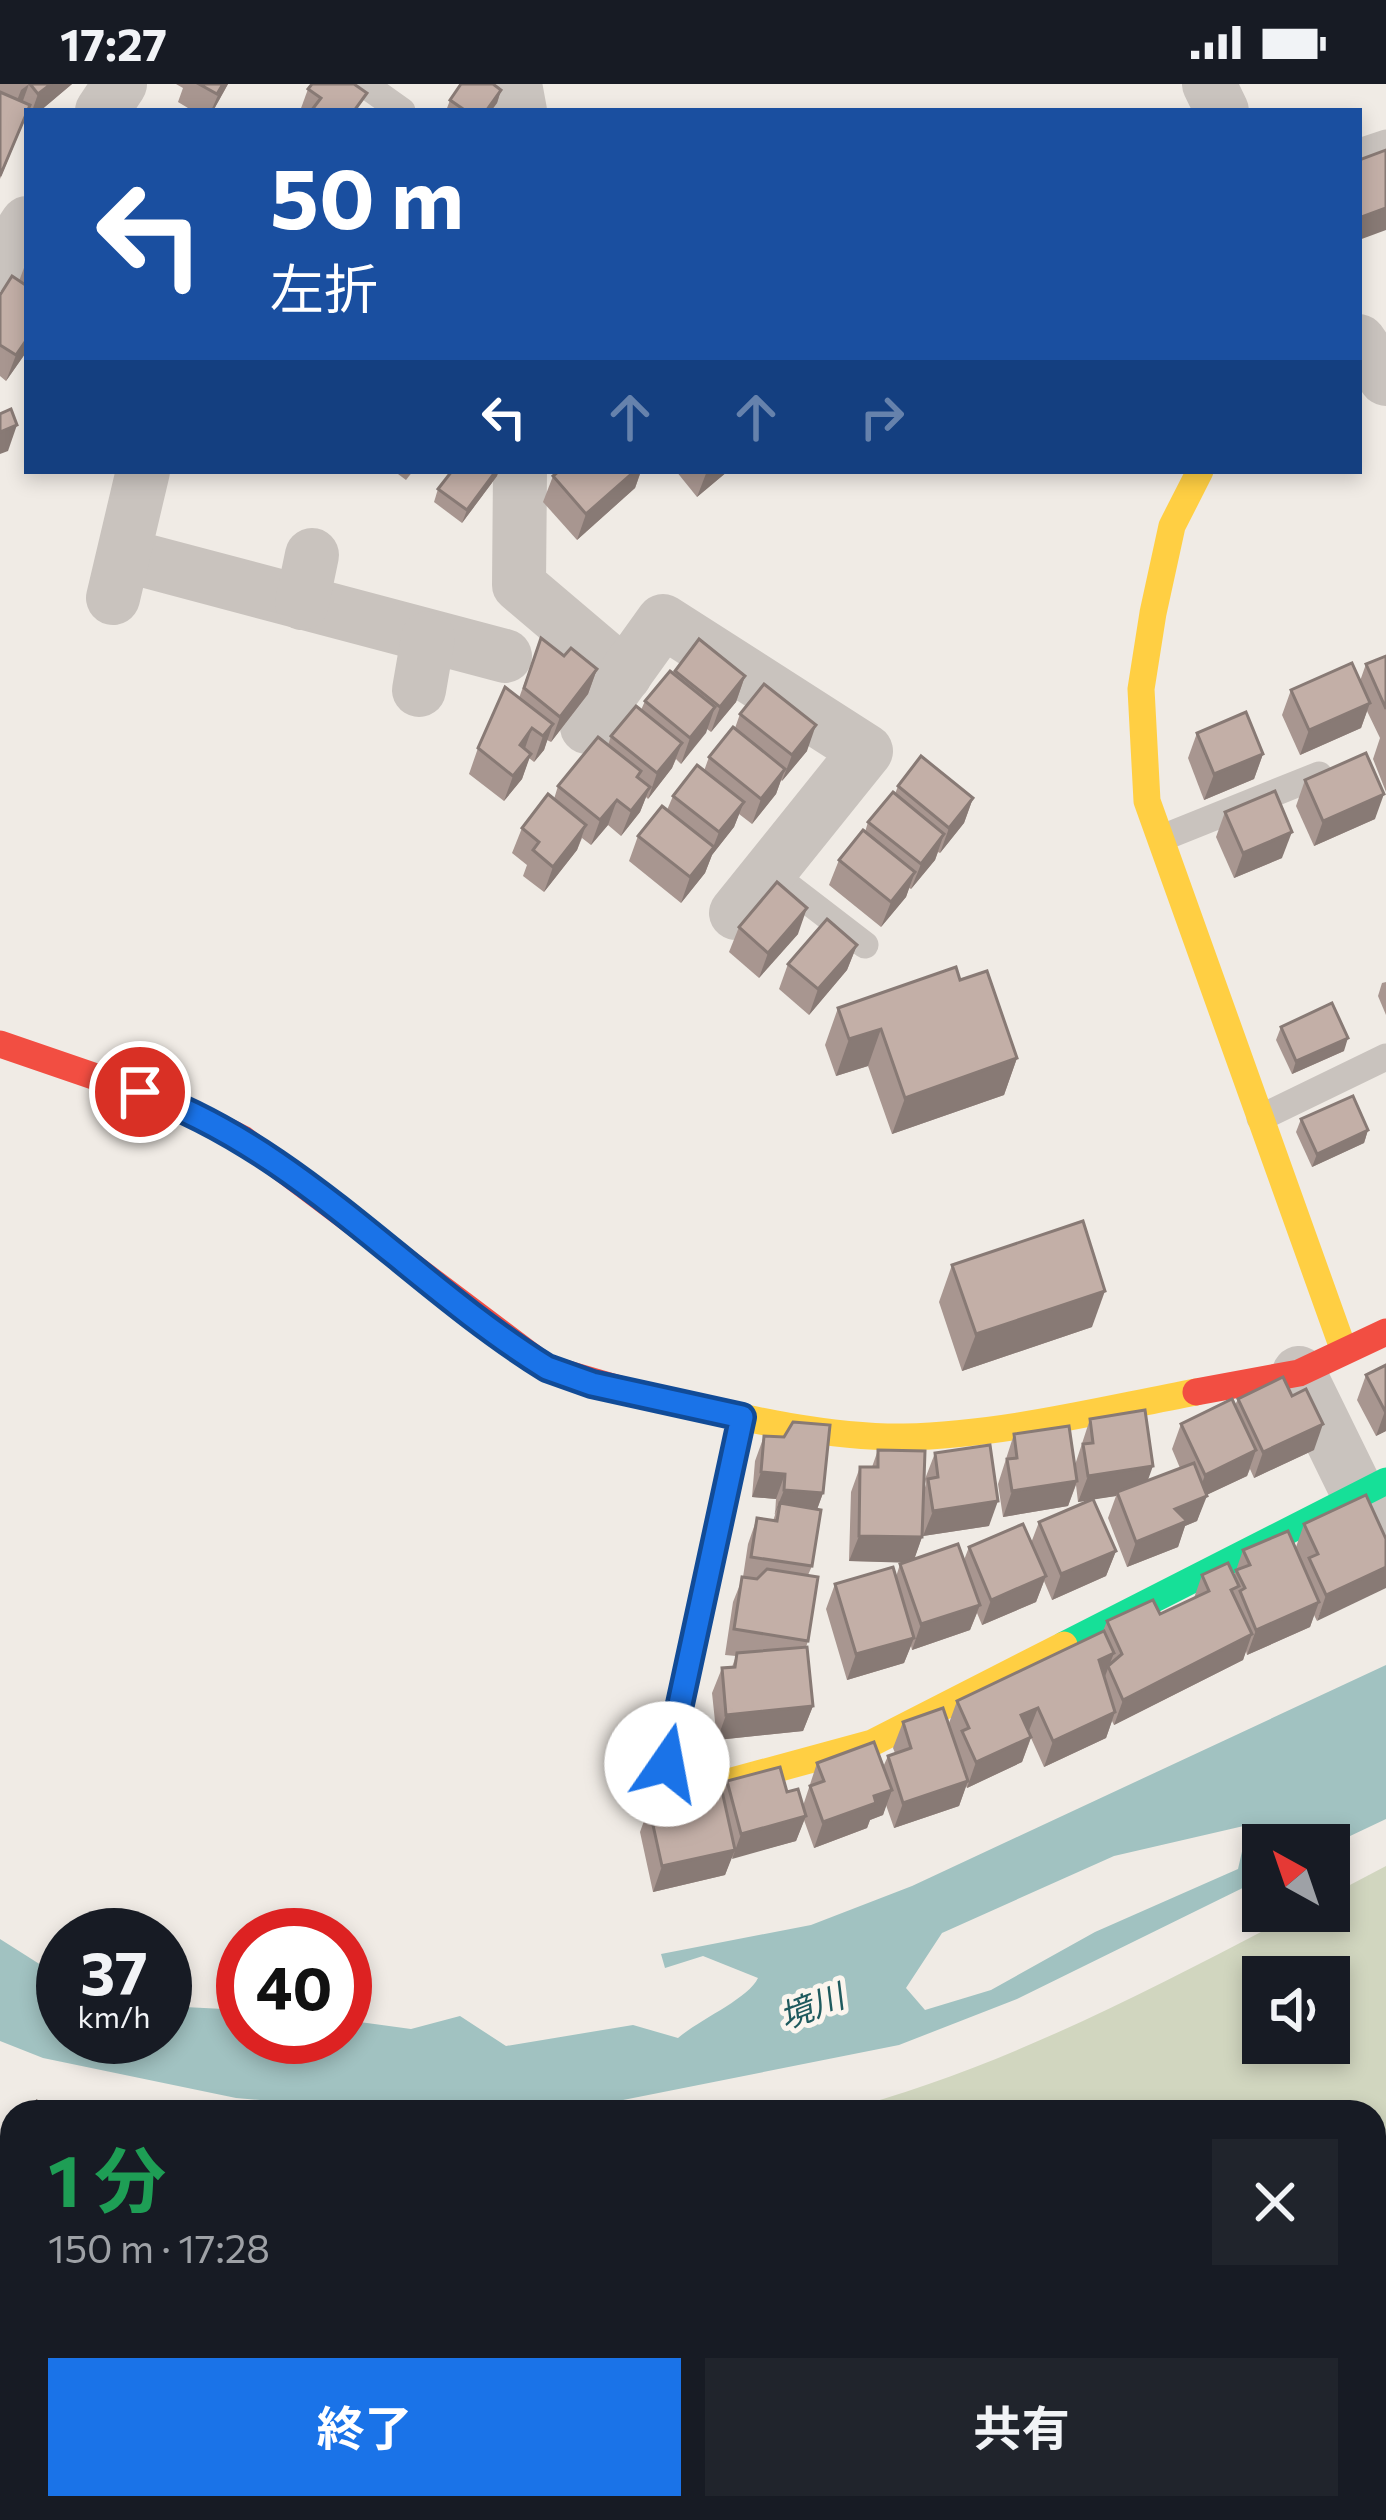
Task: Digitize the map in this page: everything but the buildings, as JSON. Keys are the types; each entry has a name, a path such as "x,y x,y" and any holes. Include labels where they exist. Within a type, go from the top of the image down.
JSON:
{"street":[{"path":"0,264 24,228"},
{"path":"1362,345 1386,379"},
{"path":"142,474 119,577 307,579 424,664 505,656"},
{"path":"520,474 519,586 625,675"},
{"path":"1198,474 1172,526 1142,689 1147,801 1259,1118 1321,1362 1372,1488 1386,1551"},
{"path":"587,727 663,621 866,751 753,892"},
{"path":"0,1044 172,1103 243,1139 547,1368 592,1384 742,1417 902,1437 1007,1428 1321,1362 1386,1332"},
{"path":"742,1417 667,1764 688,1793 872,1743 1372,1488"}],"lane":[{"path":"364,84 398,108"},
{"path":"1158,839 1319,775"},
{"path":"753,892 865,945"},
{"path":"1259,1118 1386,1057"}],"green space":[{"path":"1386,1866 1386,2100 879,2100 1016,2051 1260,1932 1350,1932 1350,1885"}],"water":[{"name":"境川","path":"1386,1665 1386,1819 1350,1836 1350,1824 1242,1824 1114,1856 942,1933 906,1988 925,2010 991,1990 1095,1932 1238,1869 1242,1851 1242,1888 1017,1999 899,2045 623,2100 260,2100 72,2064 192,2064 192,2007 216,2009 216,2064 372,2064 372,2024 411,2029 460,2016 506,2046 633,2025 678,2038 744,1994 758,1978 703,1956 665,1968 661,1954 811,1925 912,1886"},
{"path":"0,1939 36,1962 36,2055 0,2041"}],"traffic: fast":[{"path":"1064,1645 1386,1481"}],"traffic: slow":[{"path":"1198,474 1172,526 1141,689 1147,801 1344,1351"},
{"path":"640,1395 805,1429 904,1437 1014,1427 1196,1392"},
{"path":"742,1417 667,1764 688,1793 872,1743 1064,1645"}],"traffic: jam":[{"path":"0,1044 172,1103 243,1139 547,1368 640,1395"},
{"path":"1196,1392 1299,1373 1386,1332"}],"route":[{"path":"140,1092 243,1139 301,1178 512,1346 547,1368 592,1384 742,1417 667,1764"}]}
